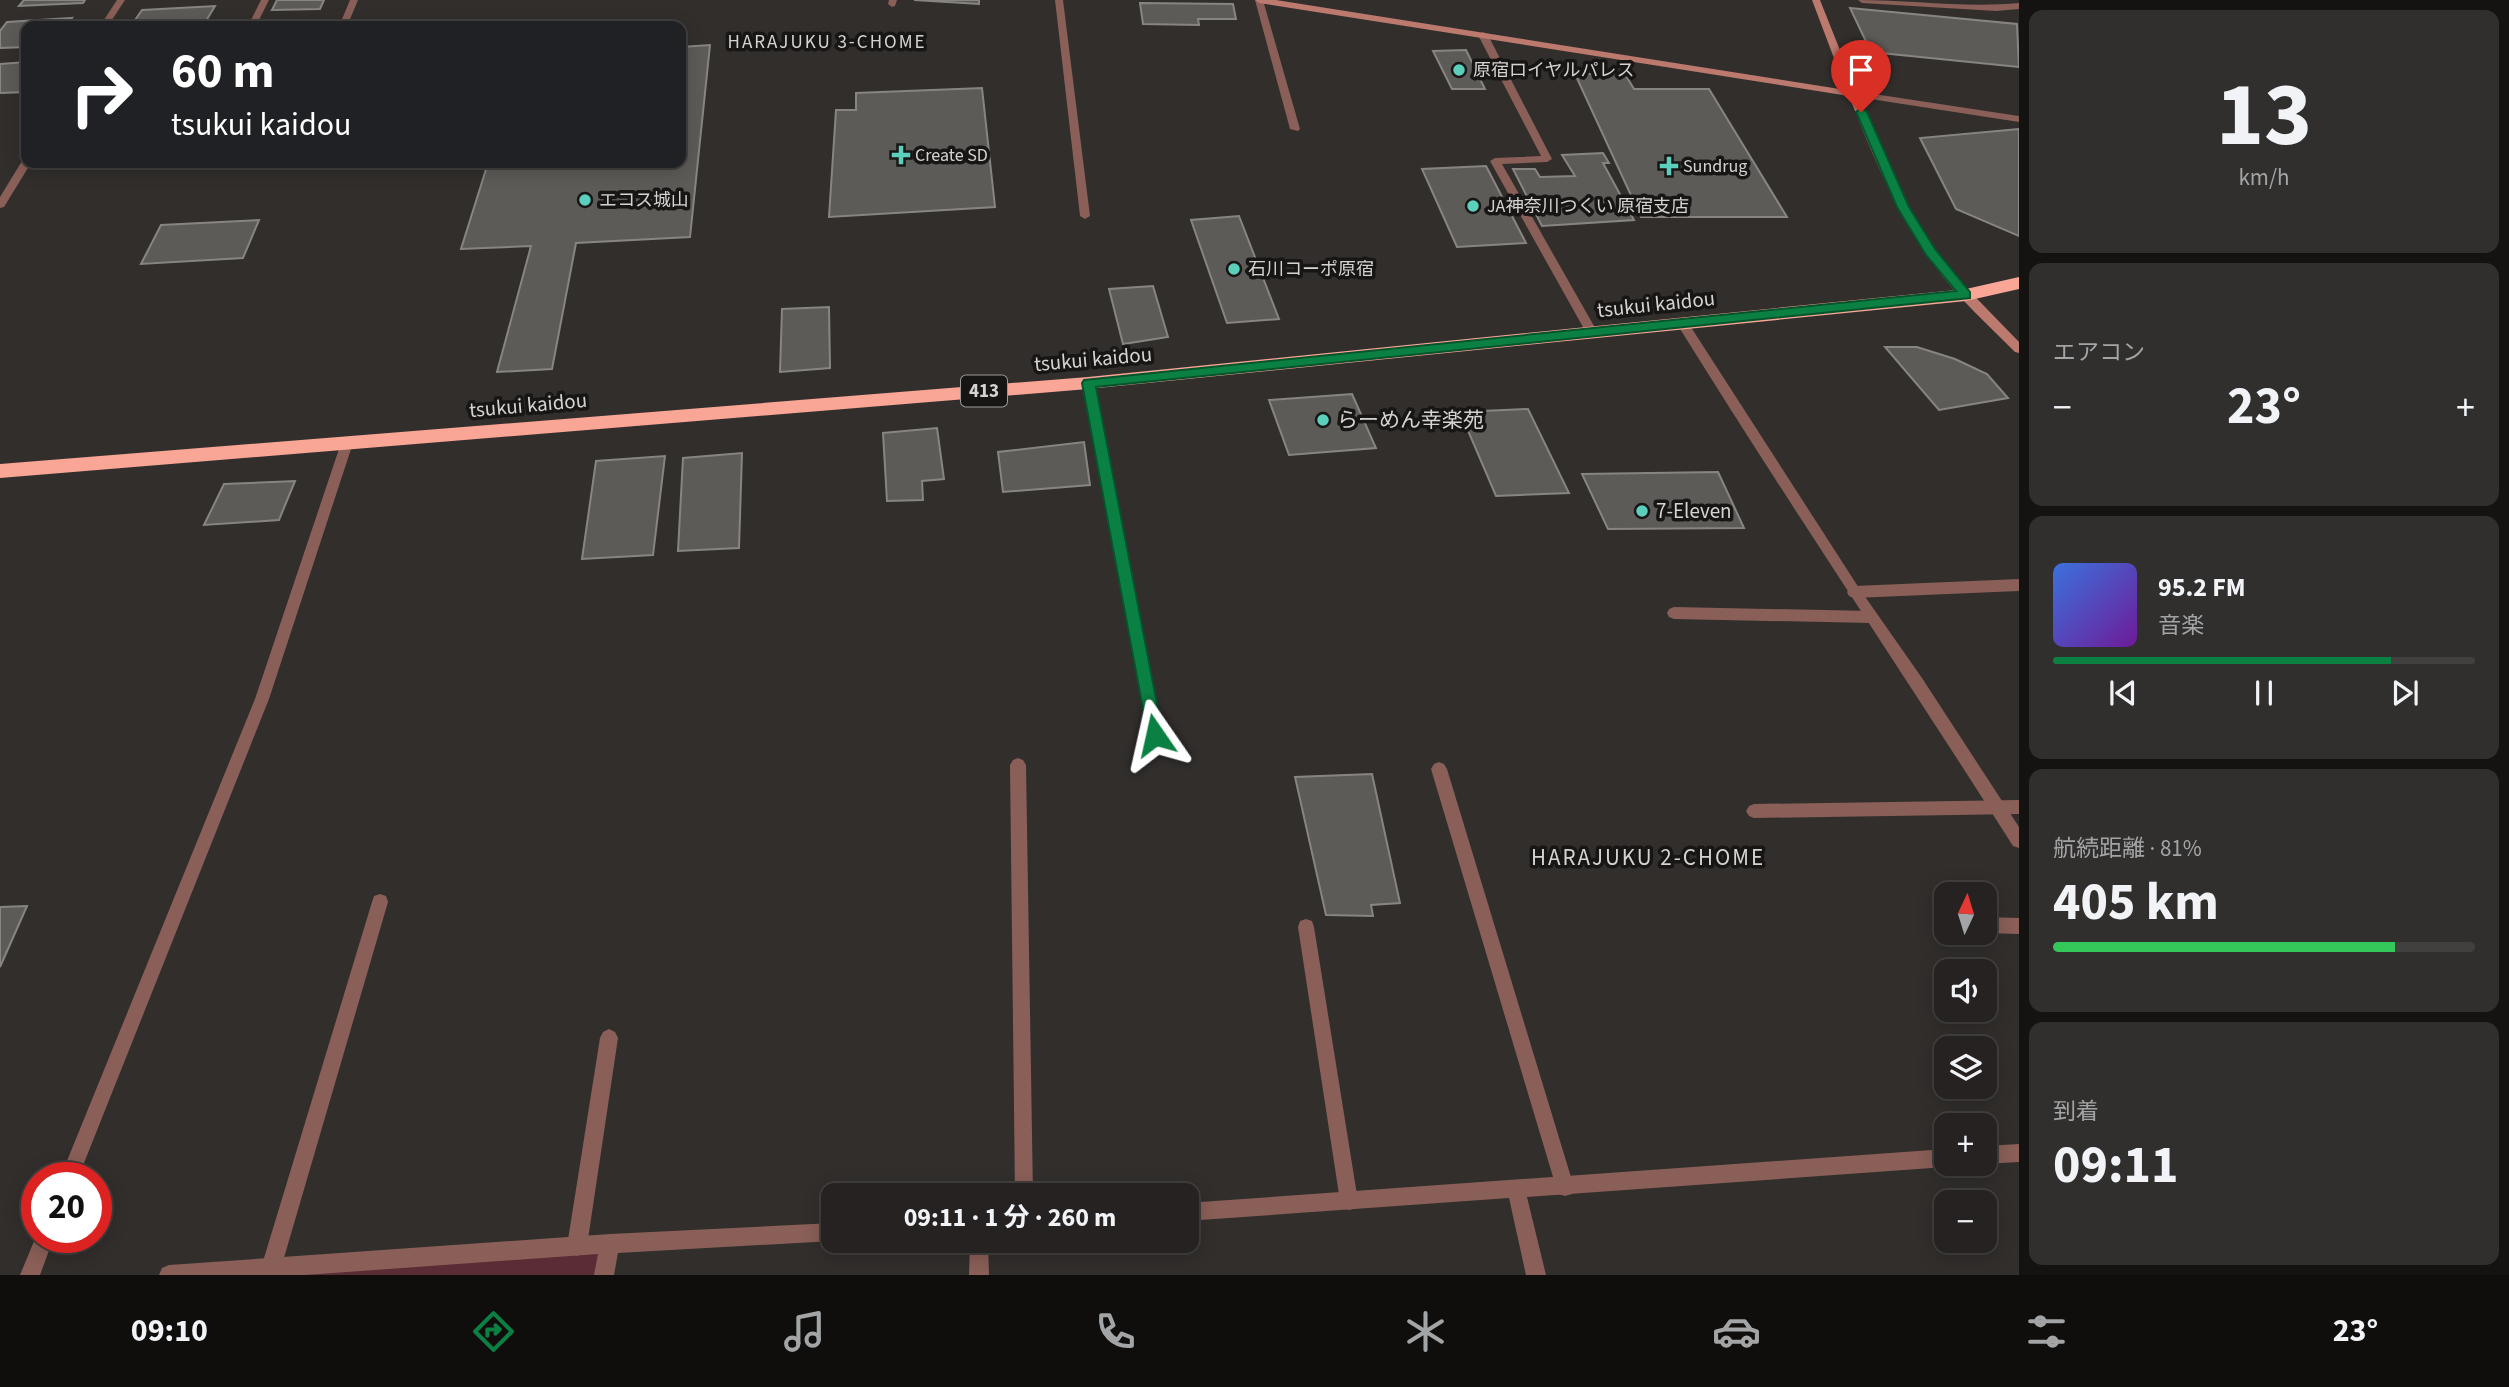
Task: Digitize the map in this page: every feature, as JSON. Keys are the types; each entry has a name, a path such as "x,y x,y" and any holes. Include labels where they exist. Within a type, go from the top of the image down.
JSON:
{"highway":[{"name":"tsukui kaidou","path":"0,471 1088,383 1966,295 2019,283"}],"street":[{"path":"107,21 121,0"},
{"path":"254,21 265,0"},
{"path":"345,21 354,0"},
{"path":"1059,0 1086,216"},
{"path":"1295,129 1259,0 2019,119"},
{"path":"1816,0 1903,207 1930,252 1966,295 2019,349"},
{"path":"1862,0 1986,8 2019,6"},
{"path":"1483,35 1547,159 1496,161 1592,333"},
{"path":"0,205 23,168"},
{"path":"1683,324 1854,592 2019,841"},
{"path":"1088,383 1155,735"},
{"path":"75,1162 262,699 347,443"},
{"path":"1854,592 2019,585"},
{"path":"1674,613 1871,617"},
{"path":"1018,765 1024,1183"},
{"path":"1439,769 1565,1187"},
{"path":"1754,811 2019,807"},
{"path":"271,1268 380,902"},
{"path":"1997,925 2019,926"},
{"path":"1306,927 1349,1201"},
{"path":"577,1247 609,1038"},
{"path":"1997,1154 2019,1153"},
{"path":"1199,1211 1934,1159"},
{"path":"1516,1188 1536,1275"},
{"path":"169,1275 610,1244 821,1233"},
{"path":"604,1275 610,1244"},
{"path":"30,1275 39,1253"},
{"path":"979,1253 979,1275"}],"shaded area":[{"path":"610,1244 604,1275 169,1275"}],"building":[{"path":"24,0 85,0 83,3 19,6"},
{"path":"277,0 324,0 320,9 272,10"},
{"path":"914,0 979,0 979,4"},
{"path":"1140,3 1233,4 1236,19 1198,19 1199,25 1143,24"},
{"path":"215,6 206,21 134,21 142,10"},
{"path":"1850,8 2017,24 2019,67 1871,52"},
{"path":"72,18 70,21 23,21"},
{"path":"21,21 21,47 0,48 0,31 7,22"},
{"name":"エコス城山","path":"710,45 690,237 576,243 552,369 497,372 531,246 461,249 486,168 686,168 686,47"},
{"name":"原宿ロイヤルパレス","path":"1466,50 1485,89 1452,89 1433,51"},
{"path":"21,62 21,92 0,93 0,64"},
{"path":"1575,74 1625,74 1634,89 1709,89 1787,217 1641,217"},
{"path":"982,88 995,207 829,217 836,110 856,110 856,93"},
{"path":"2019,129 2019,236 1956,209 1920,138"},
{"path":"1603,153 1609,163 1603,163 1634,220 1542,226 1513,169 1535,169 1540,177 1575,176 1562,155"},
{"name":"JA神奈川つくい 原宿支店","path":"1486,166 1526,243 1457,247 1422,169"},
{"name":"石川コーポ原宿","path":"1239,216 1279,319 1227,323 1191,220"},
{"path":"259,220 243,258 141,264 161,225"},
{"path":"1153,286 1168,337 1123,344 1109,289"},
{"path":"829,307 830,368 780,372 782,309"},
{"path":"1885,347 1917,347 1955,359 1987,374 2008,398 1939,410"},
{"path":"1352,394 1376,448 1289,455 1269,400"},
{"path":"1528,409 1569,493 1496,496 1460,412"},
{"path":"937,428 944,479 922,481 923,500 887,501 883,433"},
{"path":"1084,442 1090,485 1003,492 998,452"},
{"path":"742,453 739,548 678,551 683,458"},
{"path":"665,456 653,555 582,559 596,461"},
{"path":"1718,472 1744,528 1608,529 1582,474"},
{"path":"295,481 279,520 204,525 224,484"},
{"path":"1372,774 1400,903 1371,905 1373,916 1326,915 1295,777"},
{"path":"27,906 0,967 0,907"}],"place":[{"name":"原宿ロイヤルパレス","path":"1459,70"},
{"name":"Create SD","path":"901,155"},
{"name":"Sundrug","path":"1669,166"},
{"name":"エコス城山","path":"585,200"},
{"name":"JA神奈川つくい 原宿支店","path":"1473,206"},
{"name":"石川コーポ原宿","path":"1234,269"},
{"name":"らーめん幸楽苑","path":"1323,420"},
{"name":"7-Eleven","path":"1642,511"}],"district":[{"name":"HARAJUKU 3-CHOME","path":"827,42"},
{"name":"HARAJUKU 2-CHOME","path":"1648,857"}],"route":[{"path":"1155,735 1088,383 1966,295 1930,252 1903,207 1861,112"}]}
